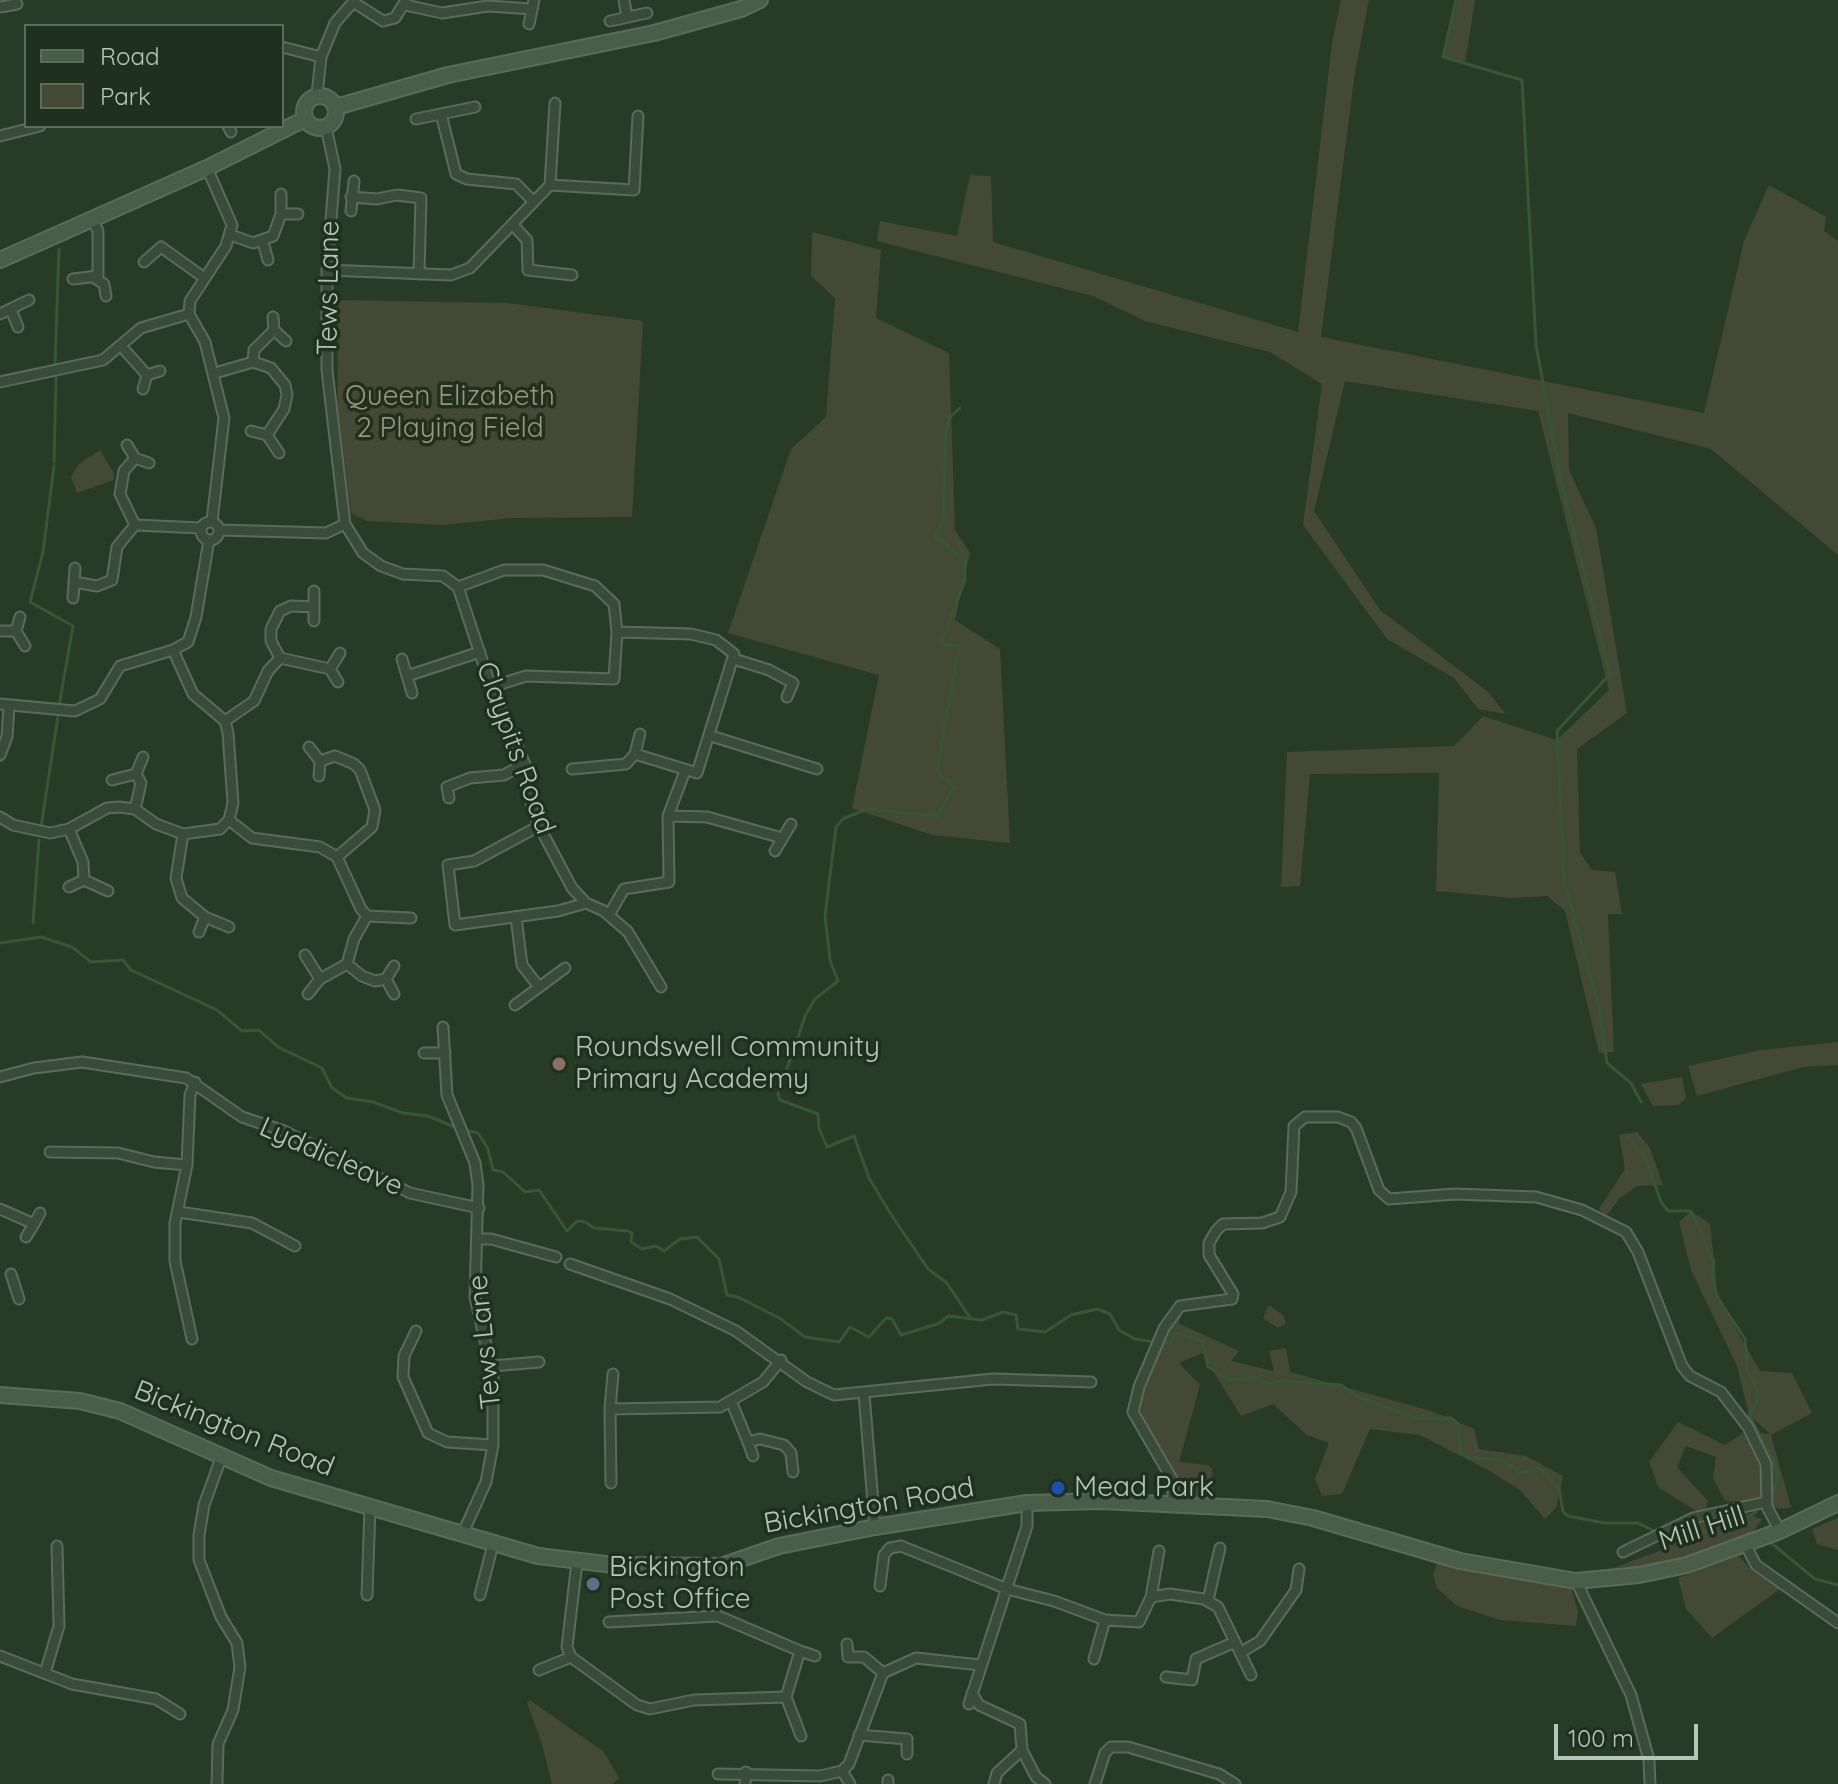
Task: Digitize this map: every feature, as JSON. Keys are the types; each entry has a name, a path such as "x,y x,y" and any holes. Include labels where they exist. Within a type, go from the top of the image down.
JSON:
{"main road":[{"path":"336,107 463,72 654,33 741,9 760,0"},
{"path":"317,95 329,98 336,107 334,120 326,127 314,127 305,119 304,107 317,95"},
{"path":"2,254 93,221 305,119"},
{"name":"Bickington Road","path":"0,1395 80,1401 120,1411 271,1478 493,1544 577,1562 721,1566 779,1546 1027,1503 1173,1503 1267,1509 1313,1518 1460,1561 1576,1581"},
{"name":"Mill Hill","path":"1576,1581 1639,1575 1687,1565 1780,1531 1838,1503"}],"street":[{"path":"624,0 627,17"},
{"path":"317,95 321,57 335,23 354,1 383,21 395,18 405,2 442,13 488,6 533,5 529,24"},
{"path":"0,7 17,4"},
{"path":"610,21 647,13"},
{"path":"284,48 321,57"},
{"path":"327,270 451,275 470,268 550,185 555,103"},
{"path":"416,119 475,107"},
{"path":"441,114 456,174 467,179 516,184 533,201"},
{"path":"550,185 634,190 638,116"},
{"name":"Tews Lane","path":"326,127 335,169 327,270 327,370 345,524 355,543 371,560 392,571 443,576 458,587"},
{"path":"0,136 32,128"},
{"path":"207,168 232,225 231,235 190,301 189,314 205,342 224,418 212,521 220,530 326,533 345,524"},
{"path":"351,211 354,181"},
{"path":"231,235 263,242 273,236 281,214 281,194"},
{"path":"351,197 377,199 397,195 421,198 419,274"},
{"path":"281,214 298,214"},
{"path":"93,221 98,231 96,279"},
{"path":"513,225 527,240 528,270 572,275"},
{"path":"144,262 160,242 203,277"},
{"path":"263,242 268,260"},
{"path":"73,279 96,279 104,284 106,296"},
{"path":"0,314 29,300"},
{"path":"11,310 18,327"},
{"path":"0,382 103,360 141,328 189,314"},
{"path":"273,317 274,330 286,341"},
{"path":"253,362 254,350 274,330"},
{"path":"121,346 147,375"},
{"path":"215,373 253,362 278,375 287,395 284,409 267,435"},
{"path":"147,375 160,371"},
{"path":"143,389 147,375"},
{"path":"251,431 267,435 279,453"},
{"path":"127,445 135,458 149,463"},
{"path":"135,458 124,471 120,490 122,501 135,525"},
{"path":"135,525 201,528 212,521"},
{"path":"74,582 105,586 112,580 117,547 135,525"},
{"path":"201,528 203,537 209,540 216,538 220,530"},
{"path":"0,755 7,737 4,705 75,711 100,699 120,666 173,650 188,642 193,631 209,540"},
{"path":"73,598 75,568"},
{"path":"458,587 504,570 559,573 595,586 609,596 616,613 614,679 526,676 491,687"},
{"name":"Claypits Road","path":"458,587 491,687 524,764 532,810 539,826 572,888 586,903 609,915 628,932 661,987"},
{"path":"314,591 314,621"},
{"path":"314,607 291,606 280,611 274,620 271,641 280,658 330,669 338,682"},
{"path":"20,617 16,631 25,646"},
{"path":"0,631 16,631"},
{"path":"617,632 703,636 732,649 734,659 697,773 635,754"},
{"path":"0,819 50,833 69,829 107,808 135,809 156,824 183,834 220,829 229,820 233,803 225,721 193,694 173,650"},
{"path":"407,676 480,652"},
{"path":"330,669 340,653"},
{"path":"225,721 254,701 268,671 280,658"},
{"path":"402,659 412,693"},
{"path":"734,659 769,670 793,683 787,697"},
{"path":"572,769 626,764 635,754 640,734"},
{"path":"711,736 817,769"},
{"path":"309,747 320,761 319,776"},
{"path":"320,761 335,756 354,764 360,770 375,810 372,827 337,857"},
{"path":"136,774 143,757"},
{"path":"449,798 447,787 470,778 504,775 524,764"},
{"path":"609,915 624,889 669,882 668,816 685,771"},
{"path":"112,780 136,774"},
{"path":"135,809 141,783 136,774"},
{"path":"668,816 707,817 782,838"},
{"path":"229,820 252,838 309,845 337,857 367,916 411,918"},
{"path":"775,851 788,834 791,824"},
{"path":"539,826 474,861 448,865 455,925 586,903"},
{"path":"69,829 83,862 84,880"},
{"path":"183,834 176,878 182,898 205,917 229,927"},
{"path":"69,887 84,880 108,891"},
{"path":"308,994 320,979 347,964 354,939 367,916"},
{"path":"199,932 205,917"},
{"path":"516,917 522,965 539,987"},
{"path":"305,955 320,979"},
{"path":"347,964 362,976 375,981 386,979 394,966"},
{"path":"515,1005 565,968"},
{"path":"386,979 394,994"},
{"name":"Tews Lane","path":"443,1027 447,1095 475,1163 479,1208 475,1297 491,1366 493,1445 485,1491 462,1535"},
{"path":"424,1053 445,1053"},
{"name":"Lyddicleave","path":"0,1077 34,1068 82,1062 149,1071 195,1082 242,1117 284,1131 410,1193 479,1208"},
{"path":"192,1339 175,1261 175,1223 187,1165 190,1095 195,1082"},
{"path":"1173,1503 1173,1481 1133,1412 1156,1346 1164,1328 1180,1306 1232,1299 1233,1294 1209,1255 1209,1243 1223,1224 1262,1223 1280,1217 1291,1192 1294,1126 1305,1117 1338,1117 1351,1122 1356,1128 1379,1190 1389,1199 1455,1194 1536,1197 1582,1210 1626,1232 1638,1252 1682,1366 1690,1376 1721,1392 1748,1427 1766,1464 1766,1502 1780,1531"},
{"path":"50,1152 118,1153 154,1162 187,1165"},
{"path":"0,1209 34,1224"},
{"path":"179,1212 252,1223 295,1246"},
{"path":"26,1237 40,1213"},
{"name":"Tews Lane","path":"477,1239 491,1239 556,1257"},
{"path":"570,1264 670,1299 736,1331 823,1392 834,1395 993,1379 1095,1382"},
{"path":"11,1274 19,1299"},
{"path":"0,1291 13,1288"},
{"path":"416,1331 404,1356 403,1377 428,1433 447,1442 493,1445"},
{"path":"610,1409 709,1409 731,1401 763,1382 781,1360"},
{"path":"491,1366 539,1362"},
{"path":"611,1483 613,1374"},
{"path":"864,1394 875,1527"},
{"path":"731,1401 753,1456"},
{"path":"748,1442 760,1439 775,1441 784,1445 793,1467 805,1462"},
{"path":"217,1784 218,1744 233,1710 240,1667 237,1643 221,1617 199,1560 204,1505 221,1458"},
{"path":"1623,1552 1693,1518 1766,1502"},
{"path":"969,1704 1027,1526 1027,1503"},
{"path":"367,1595 370,1507"},
{"path":"480,1595 493,1544"},
{"path":"1745,1544 1756,1565 1838,1623"},
{"path":"45,1673 59,1626 57,1546"},
{"path":"880,1586 884,1555 890,1548 901,1546 1007,1589 1054,1601 1105,1620 1139,1622 1151,1597 1159,1551"},
{"path":"1208,1600 1220,1548"},
{"path":"577,1562 567,1647 571,1657 637,1705 650,1709 694,1700 786,1697"},
{"path":"1240,1653 1260,1641 1287,1603 1296,1590 1299,1569"},
{"path":"1576,1581 1631,1695 1649,1760 1650,1784"},
{"path":"1151,1597 1170,1594 1208,1600 1218,1607 1251,1675"},
{"path":"609,1622 718,1616 815,1656"},
{"path":"1094,1659 1105,1620"},
{"path":"1166,1677 1192,1680 1196,1659 1235,1642"},
{"path":"847,1644 842,1657 864,1657 883,1673"},
{"path":"800,1651 786,1697 801,1736"},
{"path":"0,1656 72,1684 156,1699 180,1714"},
{"path":"539,1670 571,1657"},
{"path":"718,1774 746,1772 820,1776 842,1771 849,1764 883,1673 916,1658 980,1665"},
{"path":"972,1693 979,1705 1010,1716 1020,1724 1024,1732 1022,1750 1036,1777 1045,1784"},
{"path":"859,1735 907,1739 907,1754"},
{"path":"1095,1784 1105,1753 1111,1747 1128,1747 1219,1774 1235,1784"},
{"path":"994,1784 997,1773 1022,1750"},
{"path":"842,1771 850,1784"},
{"path":"745,1784 746,1772"}],"green space":[{"path":"1341,0 1369,0 1355,72 1321,337 1704,413 1744,241 1769,185 1826,217 1824,231 1838,241 1838,555 1711,449 1568,413 1569,470 1596,528 1627,713 1577,749 1580,853 1592,870 1615,872 1622,914 1608,914 1614,1052 1599,1053 1565,911 1547,896 1514,898 1436,891 1439,773 1310,774 1300,886 1281,887 1287,752 1454,746 1483,716 1557,740 1609,690 1538,411 1345,381 1314,511 1380,610 1487,691 1506,714 1478,709 1454,678 1387,639 1303,525 1322,384 1270,352 1145,321 1093,296 877,241 880,221 957,236 970,175 991,176 993,242 1298,332 1332,43"},
{"path":"1458,0 1475,0 1465,64 1443,57"},
{"path":"812,232 881,250 876,318 949,353 955,530 970,553 955,620 1000,649 1010,843 932,835 852,808 879,675 728,633 791,449 826,417 835,298 811,276"},
{"name":"Queen Elizabeth 2 Playing Field","path":"337,300 507,303 643,321 632,517 512,518 443,525 367,521 351,513 338,409"},
{"path":"100,450 114,473 114,480 77,493 71,477 79,464"},
{"path":"1838,1042 1838,1065 1803,1067 1697,1096 1688,1066 1761,1050"},
{"path":"1682,1077 1686,1098 1678,1105 1653,1106 1641,1084"},
{"path":"1637,1132 1650,1148 1663,1185 1637,1186 1620,1198 1606,1216 1599,1209 1625,1169 1619,1135"},
{"path":"1691,1211 1710,1224 1718,1298 1760,1371 1792,1373 1812,1413 1771,1435 1791,1507 1781,1509 1749,1502 1725,1501 1713,1478 1716,1457 1686,1446 1677,1467 1708,1501 1704,1516 1658,1487 1649,1462 1678,1422 1725,1445 1744,1432 1770,1434 1749,1415 1737,1366 1691,1270 1679,1222"},
{"path":"1269,1305 1283,1315 1286,1323 1278,1328 1263,1318"},
{"path":"1183,1313 1178,1323 1239,1351 1231,1361 1274,1371 1269,1351 1286,1348 1290,1372 1431,1411 1474,1429 1479,1449 1526,1456 1563,1476 1556,1508 1545,1519 1520,1490 1420,1435 1370,1429 1342,1494 1322,1496 1315,1479 1329,1443 1307,1435 1273,1404 1241,1416 1202,1353 1179,1363 1200,1385 1179,1462 1208,1465 1212,1469 1214,1501 1190,1497 1146,1426 1139,1405 1168,1330"},
{"path":"1746,1513 1762,1519 1750,1537 1653,1566 1613,1568 1662,1550 1693,1525"},
{"path":"1838,1518 1838,1550 1817,1544 1812,1529"},
{"path":"1739,1556 1751,1570 1780,1589 1712,1638 1686,1609 1678,1578"},
{"path":"1438,1561 1571,1588 1578,1612 1576,1626 1500,1620 1457,1606 1437,1588 1433,1575"},
{"path":"530,1700 604,1752 619,1778 613,1784 552,1784 527,1703"}],"waterway":[{"path":"1456,0 1443,57 1522,80 1536,345 1561,481 1610,674 1557,731 1564,881 1599,1007 1607,1063 1631,1083 1641,1102"},
{"path":"55,364 59,249"},
{"path":"54,462 56,377"},
{"path":"960,408 950,417 946,433 943,522 935,536 965,561 965,580 942,641 942,645 958,646 959,649 938,762 938,773 954,787 937,816 866,809 843,819 836,827 825,916 830,960 838,981 815,999 806,1014 778,1094 780,1100 818,1114 819,1128 827,1147 854,1136 869,1178 892,1216 928,1269 946,1282 971,1319"},
{"path":"54,466 43,552 30,602 73,626 59,706"},
{"path":"41,827 58,716"},
{"path":"33,923 39,840"},
{"path":"0,943 41,937 72,947 91,962 123,960 131,970 217,1010 242,1031 259,1030 278,1047 322,1068 332,1088 347,1098 373,1102 403,1113 428,1116 457,1128"},
{"path":"465,1130 478,1133 488,1149 493,1170 503,1172 525,1192 539,1190 567,1231 577,1221 585,1222 594,1228 628,1231 632,1233 631,1242 642,1249 656,1246 664,1251 680,1239 697,1237 719,1259 727,1295 738,1297 781,1319 805,1337 839,1342 850,1327 869,1337 886,1318 892,1319 901,1335 940,1323 948,1316 982,1320 1003,1312 1016,1315 1018,1329 1045,1332 1071,1315 1097,1309 1110,1314 1119,1330 1135,1339 1155,1342"},
{"path":"1627,1136 1645,1156 1661,1202 1668,1211 1691,1211 1714,1262 1712,1280 1718,1298 1745,1339 1748,1373 1756,1386 1758,1400 1749,1415 1774,1461 1778,1476 1772,1496"},
{"path":"1162,1342 1170,1342 1176,1333 1202,1341 1208,1367 1230,1380 1256,1377 1269,1384 1281,1381 1341,1385 1360,1398 1417,1418 1452,1418 1458,1424 1461,1453 1469,1458 1500,1459 1521,1473 1538,1468 1559,1488 1563,1512 1568,1516 1605,1523 1638,1523 1656,1532"},
{"path":"1745,1519 1756,1512"},
{"path":"1663,1535 1680,1543 1721,1525 1744,1519 1751,1524"},
{"path":"1770,1542 1815,1579 1838,1585"}],"place":[{"name":"Roundswell Community Primary Academy","path":"559,1064"},
{"name":"Mead Park","path":"1058,1488"},
{"name":"Bickington Post Office","path":"593,1584"}]}
